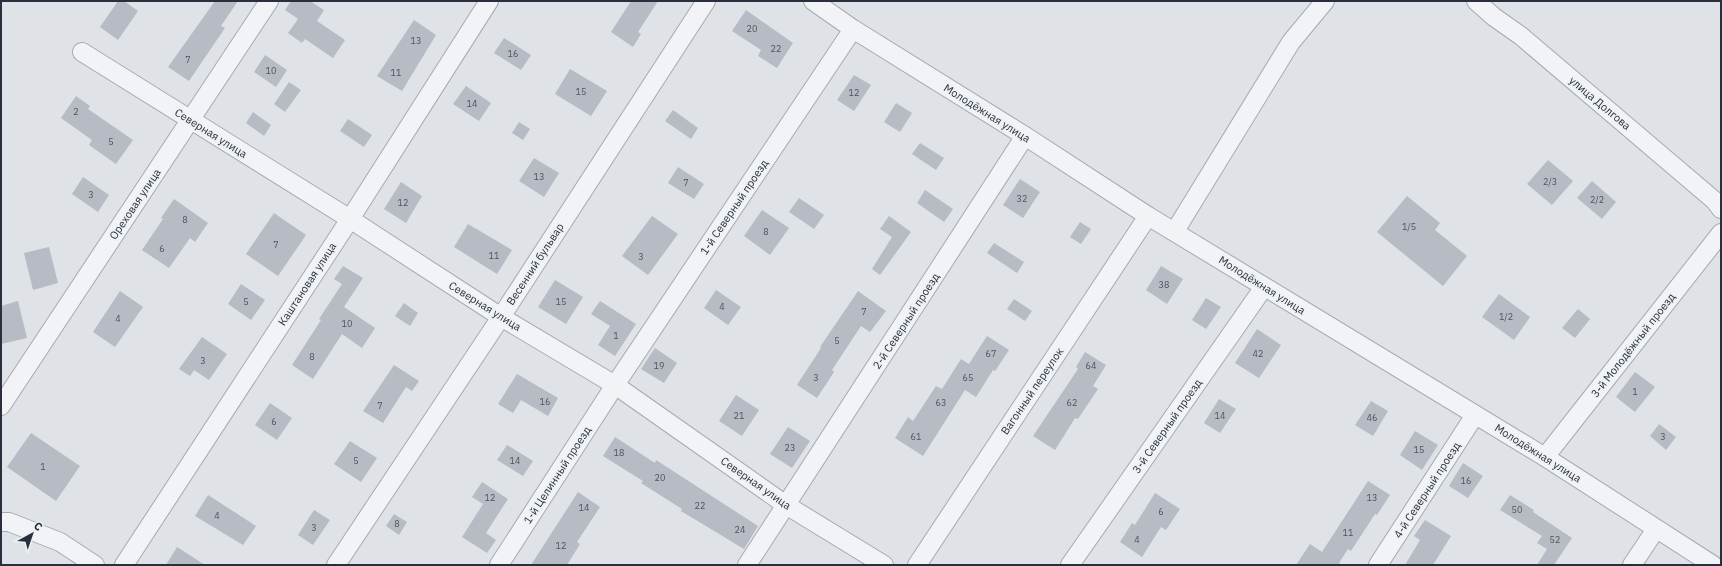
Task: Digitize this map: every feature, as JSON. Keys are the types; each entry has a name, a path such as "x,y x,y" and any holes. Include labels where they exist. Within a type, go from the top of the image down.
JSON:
{"street":[{"name":"Ореховая улица","path":"1,406 191,120 268,1"},
{"name":"Каштановая улица","path":"124,565 350,219 489,1"},
{"name":"Весенний бульвар","path":"336,565 501,317 706,1"},
{"name":"Молодёжная улица","path":"812,1 853,29 1025,136 1148,216 1545,457 1713,565"},
{"path":"1175,232 1290,42 1325,1"},
{"name":"улица Долгова","path":"1476,1 1494,17 1521,36 1719,201"},
{"name":"1-й Северный проезд","path":"615,385 853,29"},
{"name":"Северная улица","path":"82,52 350,219 501,317 615,385 786,505 884,565"},
{"name":"2-й Северный проезд","path":"747,565 1025,136"},
{"name":"Вагонный переулок","path":"916,565 1148,216"},
{"name":"3-й Молодёжный проезд","path":"1545,457 1721,233"},
{"name":"3-й Северный проезд","path":"1070,565 1264,286"},
{"name":"1-й Целинный проезд","path":"499,565 615,385"},
{"name":"4-й Северный проезд","path":"1378,565 1475,415"},
{"path":"1,522 9,522 60,542 95,565"},
{"path":"1632,565 1656,529"}],"building":[{"path":"118,1 124,1 138,11 118,40 100,27"},
{"path":"215,1 238,1 221,26 225,28 189,81 168,67"},
{"path":"291,1 310,1 324,10 317,21 345,40 333,58 305,39 302,43 288,33 298,19 285,10"},
{"path":"631,1 658,1 638,32 641,34 633,47 611,32"},
{"path":"746,10 793,43 777,68 758,56 761,50 732,31"},
{"path":"414,20 436,35 402,91 377,76"},
{"path":"504,38 531,55 521,70 494,53"},
{"path":"265,55 287,70 276,87 254,72"},
{"path":"570,69 607,91 591,116 555,94"},
{"path":"854,75 871,85 854,111 837,100"},
{"path":"289,82 301,90 285,112 274,104"},
{"path":"466,86 491,103 479,121 453,104"},
{"path":"76,96 90,106 88,109 133,140 116,164 89,145 92,140 61,118"},
{"path":"896,103 912,113 900,132 884,122"},
{"path":"673,110 698,128 691,139 665,121"},
{"path":"253,112 271,125 264,136 246,123"},
{"path":"348,119 372,135 364,147 340,131"},
{"path":"519,122 530,129 523,140 512,133"},
{"path":"920,143 944,158 936,170 912,154"},
{"path":"534,158 559,173 544,197 519,181"},
{"path":"1548,160 1573,181 1552,205 1527,184"},
{"path":"678,167 704,184 694,199 668,183"},
{"path":"83,177 109,195 98,212 72,194"},
{"path":"1020,179 1040,192 1023,218 1003,205"},
{"path":"1592,181 1616,202 1602,219 1577,198"},
{"path":"401,182 422,196 406,223 384,209"},
{"path":"925,190 953,209 944,222 917,203"},
{"path":"1407,196 1440,223 1435,230 1467,256 1443,286 1377,232"},
{"path":"799,198 824,215 814,229 789,212"},
{"path":"174,199 208,223 195,242 190,238 169,268 142,250 163,219 161,218"},
{"path":"762,210 789,228 770,255 744,236"},
{"path":"274,213 306,235 278,276 246,254"},
{"path":"652,216 678,234 648,275 622,256"},
{"path":"889,216 911,232 880,275 872,269 892,237 880,229"},
{"path":"1080,222 1091,229 1081,244 1070,237"},
{"path":"468,224 512,250 497,274 454,247"},
{"path":"994,243 1024,262 1017,273 987,253"},
{"path":"49,247 58,283 33,290 24,253"},
{"path":"343,266 363,278 344,307 375,328 362,348 342,334 313,379 292,365 342,284 334,279"},
{"path":"1161,266 1183,279 1167,304 1146,290"},
{"path":"555,280 583,297 566,324 538,307"},
{"path":"241,284 265,300 251,320 228,304"},
{"path":"716,290 741,307 728,325 704,308"},
{"path":"120,291 143,307 115,347 93,332"},
{"path":"858,291 886,311 870,332 861,326 832,370 834,372 817,398 797,385 821,348 820,347"},
{"path":"1499,294 1530,317 1514,340 1482,317"},
{"path":"1206,298 1221,307 1206,329 1192,320"},
{"path":"1014,299 1032,311 1025,321 1007,309"},
{"path":"18,301 27,338 1,344 1,306"},
{"path":"600,301 636,324 615,356 598,345 610,326 591,314"},
{"path":"404,303 418,313 410,326 395,316"},
{"path":"1578,309 1590,319 1575,338 1562,328"},
{"path":"1257,329 1281,345 1259,378 1235,363"},
{"path":"987,336 1009,350 995,371 993,370 976,397 965,390 923,456 895,438 908,417 913,421 936,386 942,389 961,359 969,364"},
{"path":"202,337 227,354 209,380 194,370 190,376 179,369"},
{"path":"655,348 677,363 664,383 641,369"},
{"path":"1085,352 1106,365 1093,386 1098,389 1078,419 1075,418 1055,450 1033,436 1078,369 1076,367"},
{"path":"394,365 419,381 412,391 406,387 383,423 363,411"},
{"path":"1635,372 1655,387 1635,412 1616,397"},
{"path":"517,374 558,398 548,416 521,400 513,413 498,404"},
{"path":"736,395 759,410 742,436 719,421"},
{"path":"1219,399 1236,409 1220,433 1204,423"},
{"path":"1371,401 1388,411 1373,436 1355,425"},
{"path":"270,403 292,418 277,440 255,425"},
{"path":"1659,424 1676,437 1666,450 1650,436"},
{"path":"788,427 810,441 792,468 770,454"},
{"path":"1415,431 1438,445 1422,470 1400,455"},
{"path":"31,433 80,466 56,501 7,467"},
{"path":"615,437 655,463 656,460 758,526 744,549 681,511 682,509 641,483 643,481 603,456"},
{"path":"350,441 377,458 361,482 334,464"},
{"path":"507,445 533,461 523,476 497,460"},
{"path":"1463,463 1483,476 1468,498 1449,486"},
{"path":"1368,481 1390,495 1377,515 1375,514 1351,551 1348,549 1339,563 1342,565 1296,565 1310,544 1322,552"},
{"path":"482,482 508,499 486,533 496,540 487,553 462,537 483,504 472,497"},
{"path":"578,492 600,507 577,542 580,544 567,565 531,565"},
{"path":"1155,493 1180,509 1166,530 1161,527 1142,557 1120,542 1132,523 1135,525"},
{"path":"208,495 256,526 243,545 195,516"},
{"path":"1510,495 1534,510 1533,512 1572,538 1554,565 1537,565 1547,549 1537,543 1542,536 1500,510"},
{"path":"314,510 330,520 313,545 298,535"},
{"path":"394,514 407,522 399,535 386,526"},
{"path":"1425,520 1451,536 1433,565 1405,565 1420,540 1414,536"},
{"path":"177,547 205,565 166,565"}]}
